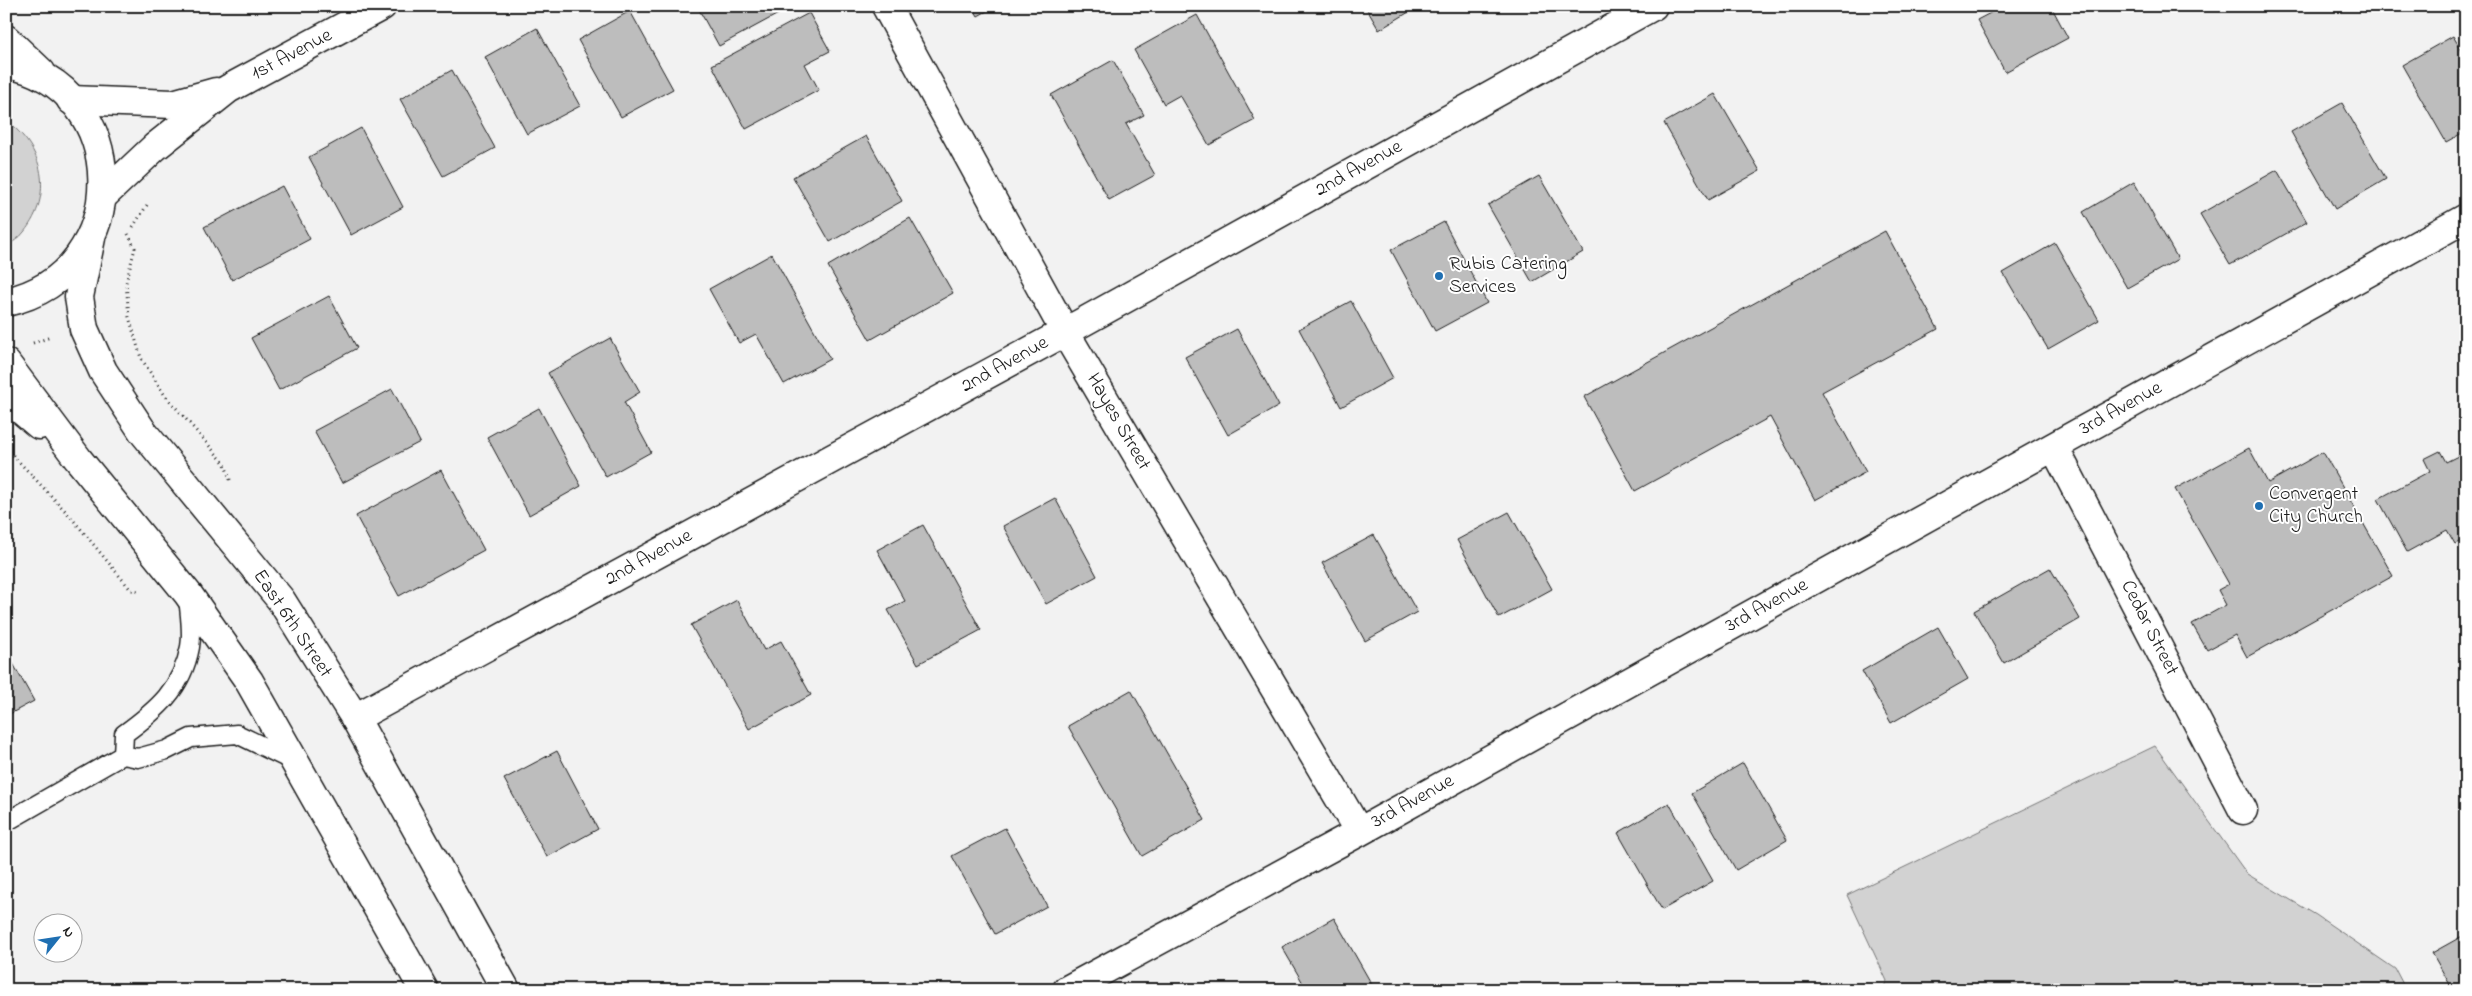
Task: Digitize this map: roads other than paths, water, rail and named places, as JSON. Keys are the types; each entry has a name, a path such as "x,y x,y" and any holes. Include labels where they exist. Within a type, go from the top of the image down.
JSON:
{"street":[{"name":"1st Avenue","path":"103,196 155,147 228,89 382,6"},
{"name":"Hayes Street","path":"886,6 1065,332 1359,832"},
{"name":"2nd Avenue","path":"355,718 1065,332 1653,6"},
{"path":"6,38 62,92 91,128 101,161 103,196 99,218 91,238 73,264 50,285 22,299 6,302"},
{"path":"6,64 19,67 62,92"},
{"name":"1st Avenue","path":"62,92 173,104 228,89"},
{"name":"3rd Avenue","path":"1067,990 1359,832 2466,218"},
{"name":"East 6th Street","path":"91,238 79,297 84,329 103,371 143,432 281,600 355,718 506,990"},
{"path":"6,363 78,459 188,594 249,681 424,990"},
{"path":"6,397 78,459"},
{"name":"Cedar Street","path":"2054,447 2243,810"}],"lane":[{"path":"123,755 124,734 147,717 175,689 190,646 188,594"},
{"path":"6,822 123,755 138,758 167,750 191,738 237,734 296,762"}],"place":[{"name":"Rubis Catering Services","path":"1439,276"},
{"name":"Convergent City Church","path":"2259,506"}]}
